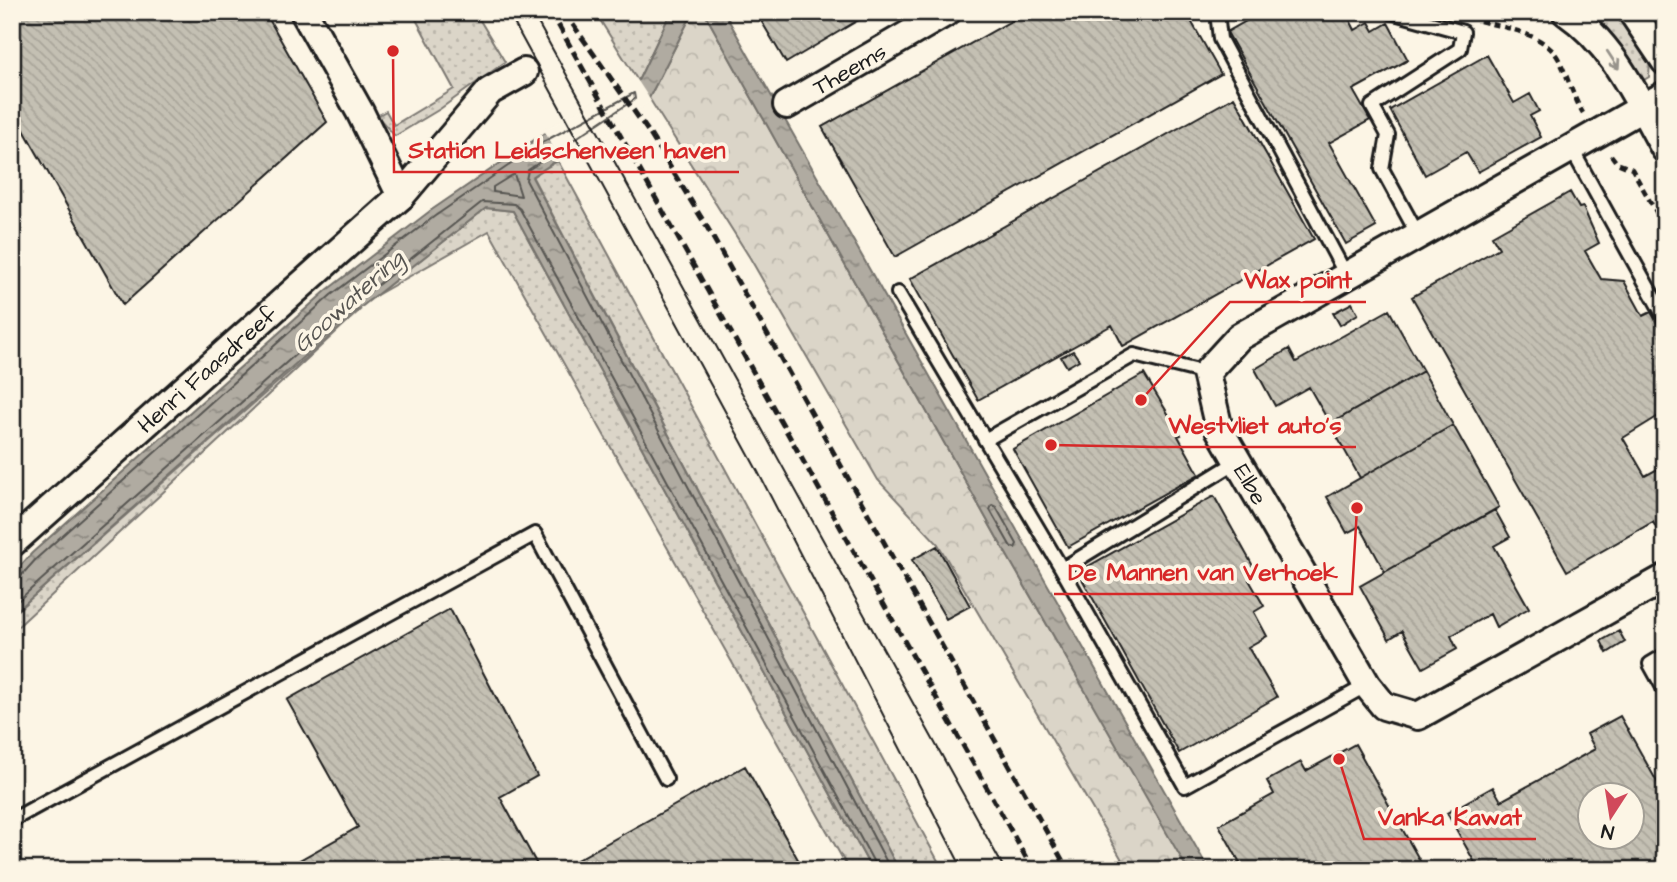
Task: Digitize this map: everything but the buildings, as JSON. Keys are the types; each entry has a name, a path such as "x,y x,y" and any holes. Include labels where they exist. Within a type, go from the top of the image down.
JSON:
{"street":[{"path":"304,12 360,112 401,195"},
{"name":"Theems","path":"787,105 947,12"},
{"path":"1566,12 1589,29 1611,54 1665,149"},
{"path":"1632,12 1665,61"},
{"name":"Henri Faasdreef","path":"12,543 401,195 489,91 524,72"},
{"path":"1206,373 1239,337 1665,95"},
{"name":"Elbe","path":"1206,373 1219,429 1367,685 1384,706 1418,716 1665,578"}],"lane":[{"path":"1217,12 1220,39 1346,275"},
{"path":"1391,12 1463,32 1460,49 1372,106 1388,135 1382,169 1418,235"},
{"path":"1571,148 1665,318"},
{"path":"898,293 1062,569 1185,786 1367,685"},
{"path":"985,440 1133,355 1206,373"},
{"path":"1062,569 1238,461"},
{"path":"12,820 535,534 666,779"},
{"path":"1665,655 1650,664 1665,691"}],"path":[{"path":"1472,19 1524,34 1550,48 1558,58 1572,96 1617,163 1632,169 1665,228"}],"green space":[{"path":"412,12 475,12 505,62 440,109 395,136 377,116 386,111 394,125 454,89"},
{"path":"595,12 671,12 638,81"},
{"path":"693,12 704,12 996,536 1189,870 1128,870 938,544 878,480 750,258 649,98"},
{"path":"1581,12 1621,12 1650,61 1649,77 1642,81"},
{"path":"558,161 943,870 899,870 532,176"},
{"path":"486,208 513,211 872,870 849,870 489,231 375,296"},
{"path":"361,309 12,632 12,615"}],"water":[{"name":"Goowatering","path":"671,12 693,12 649,98 532,177 899,870 872,870 513,211 486,208 345,320 12,615 12,575 32,553 327,290 430,211 540,136 638,81"},
{"path":"704,12 724,12 1209,870 1188,870 996,536"}],"pier":[{"path":"636,78 651,101 561,163 544,130"}],"tram line":[{"path":"508,12 757,470 963,870"},
{"path":"532,12 1005,870"}],"railway":[{"path":"551,12 1033,870"},
{"path":"564,12 648,131 707,227 1068,870"}],"place":[{"name":"Station Leidschenveen haven","path":"393,51"},
{"name":"Wax point","path":"1141,400"},
{"name":"Westvliet auto's","path":"1051,445"},
{"name":"De Mannen van Verhoek","path":"1357,508"},
{"name":"Vanka Kawat","path":"1339,759"}]}
